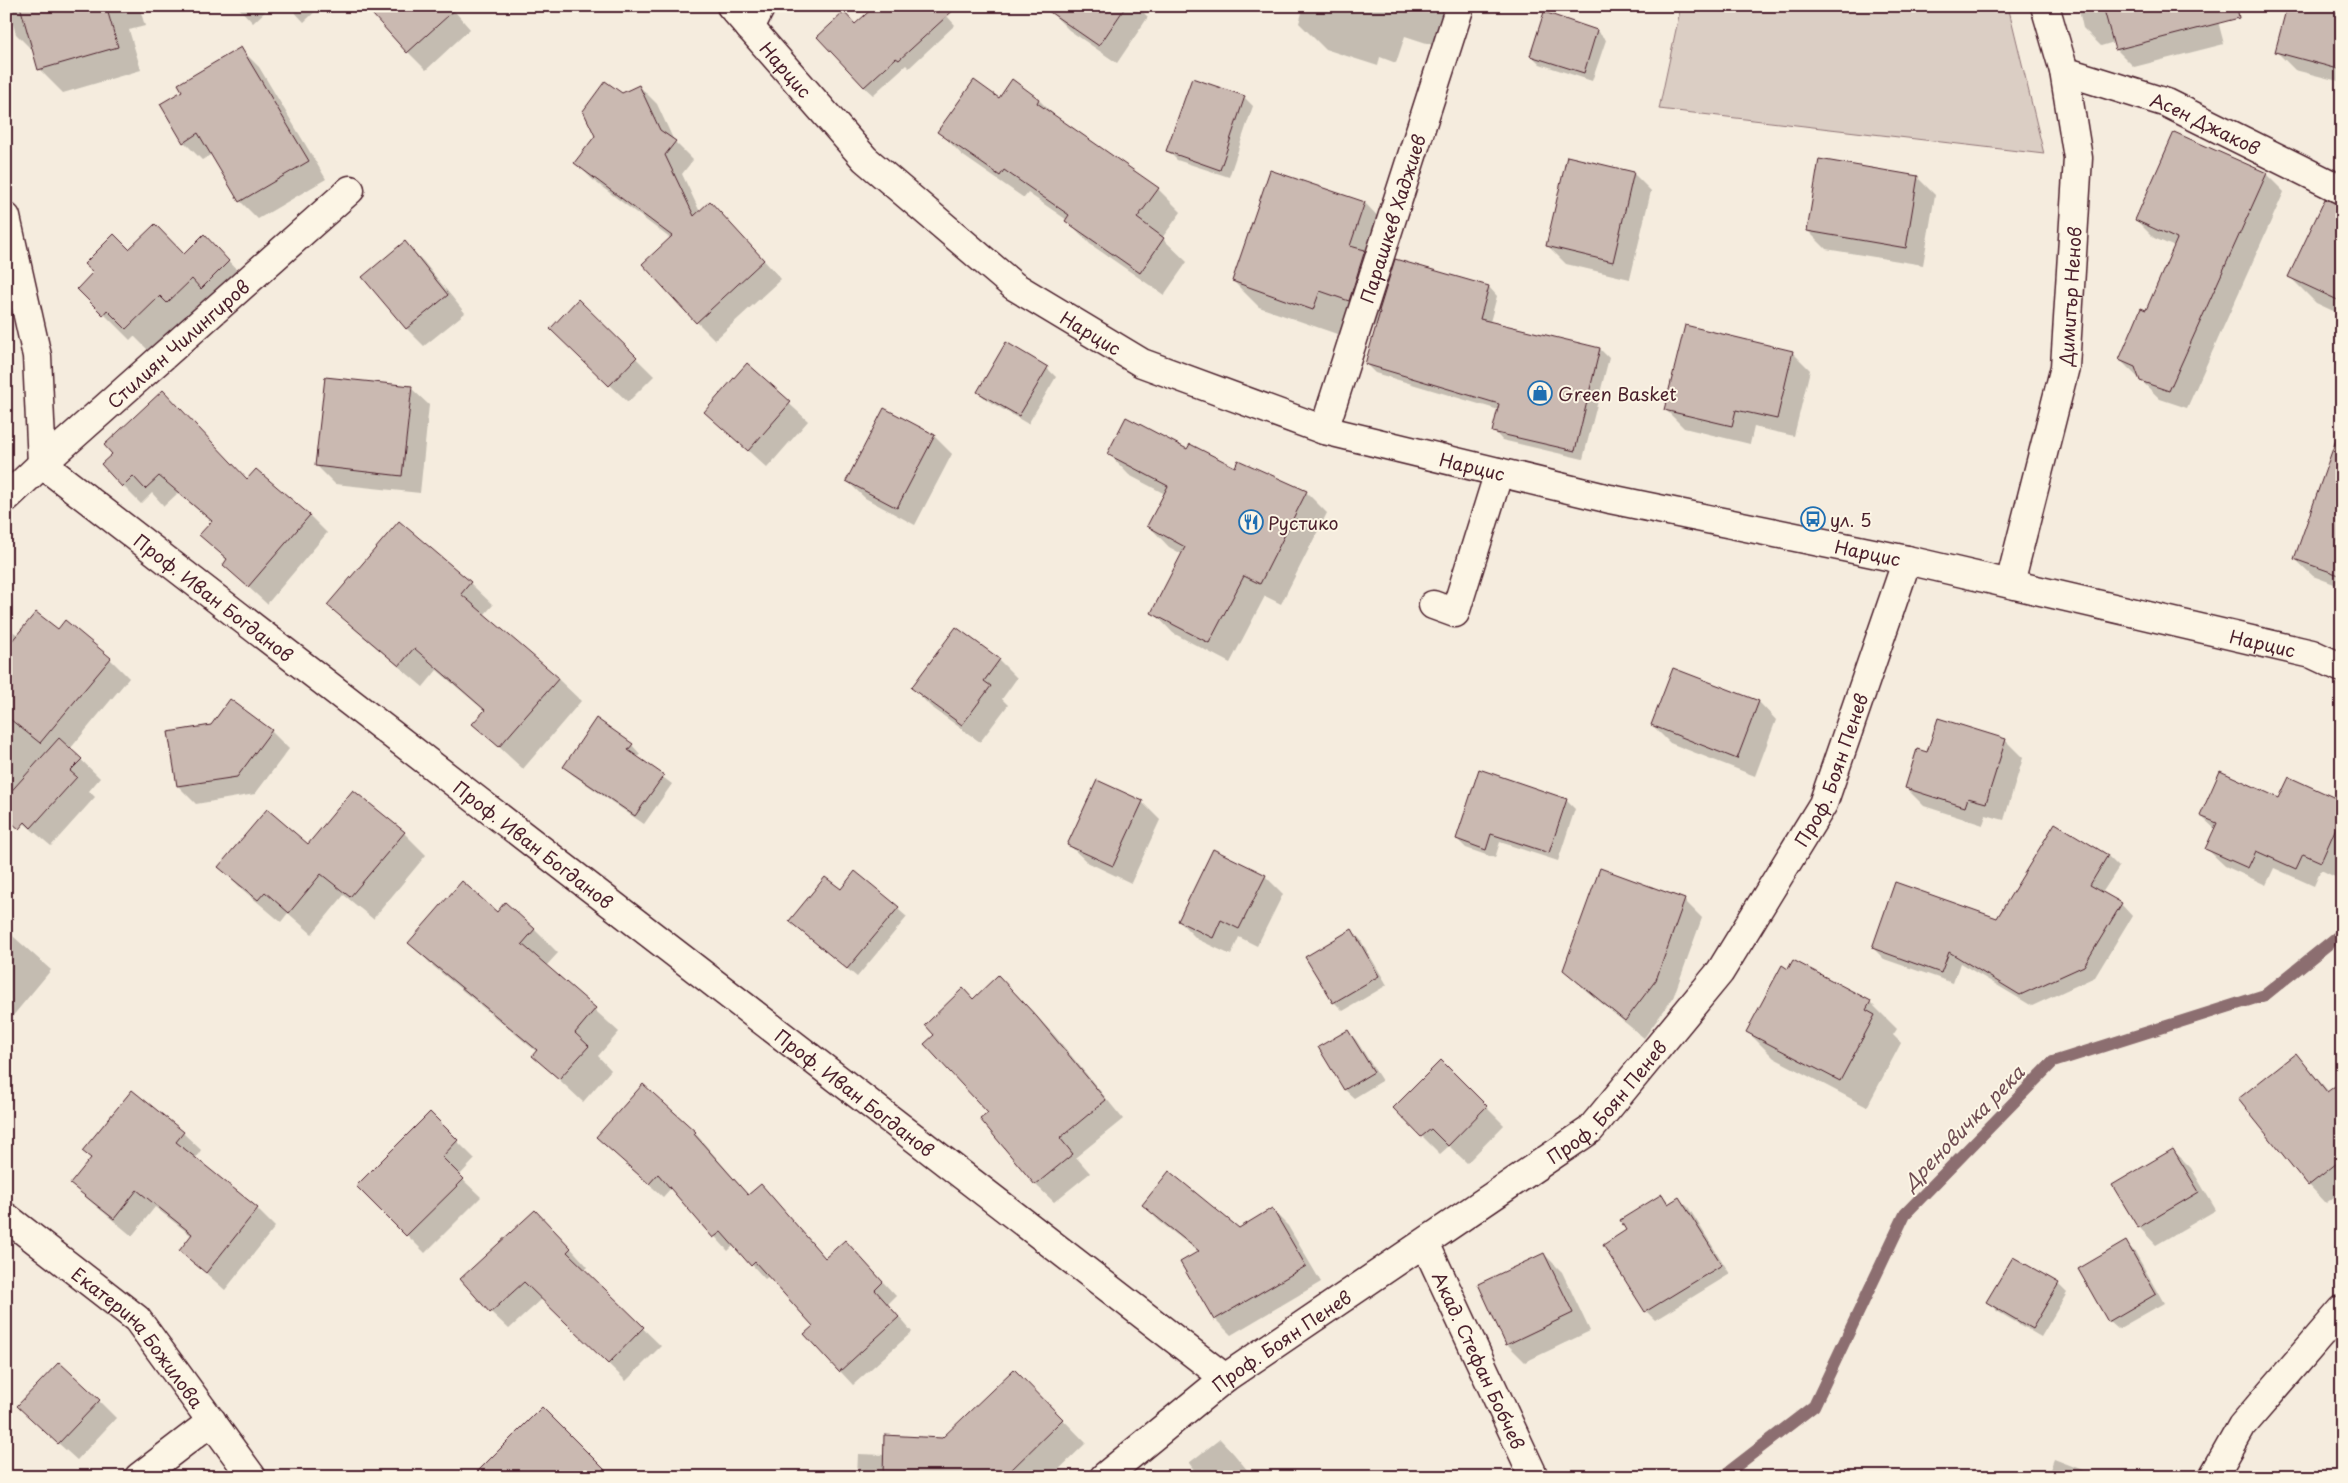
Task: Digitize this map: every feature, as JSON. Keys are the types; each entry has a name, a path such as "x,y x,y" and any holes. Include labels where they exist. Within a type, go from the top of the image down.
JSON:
{"street":[{"name":"Нарцис","path":"731,6 756,17 865,159 1014,286 1142,362 1324,430 1610,499 2010,583 2312,654 2342,668"},
{"name":"Парашкев Хаджиев","path":"1324,430 1460,6"},
{"name":"Димитър Ненов","path":"2010,583 2065,367 2078,158 2064,71 2045,6"},
{"name":"Асен Джаков","path":"2064,71 2167,103 2342,190"},
{"name":"Стилиян Чилингиров","path":"6,498 350,190"},
{"path":"6,217 37,356 42,464"},
{"name":"Проф. Иван Богданов","path":"42,464 1225,1378"},
{"path":"1433,605 1456,613 1499,472"},
{"name":"Проф. Боян Пенев","path":"1104,1477 1225,1378 1590,1130 1720,972 1823,804 1907,560"},
{"name":"Екатерина Божилова","path":"6,1217 137,1319 252,1477"},
{"name":"Акад. Стефан Бобчев","path":"1425,1243 1534,1477"},
{"path":"2213,1477 2242,1426 2342,1310"},
{"path":"138,1477 212,1421"}],"shaded area":[{"path":"1681,6 2008,6 2044,154 1659,109"}],"building":[{"path":"20,6 106,6 118,47 38,70"},
{"path":"365,6 459,6 407,53"},
{"path":"875,6 958,6 899,60 896,58 864,87 817,37 844,12 855,24"},
{"path":"1041,6 1126,6 1099,46"},
{"path":"2103,6 2237,6 2239,18 2115,50"},
{"path":"2287,6 2342,6 2342,70 2275,52"},
{"path":"1544,12 1597,30 1584,73 1530,56"},
{"path":"241,47 309,161 239,202 198,133 183,143 160,104 182,91 178,84"},
{"path":"1192,78 1245,96 1220,170 1166,151"},
{"path":"1012,79 1039,99 1037,103 1159,188 1137,218 1164,238 1140,273 1065,221 1069,215 1004,170 1000,176 937,132 974,80 999,98"},
{"path":"605,81 622,93 639,85 660,130 676,141 665,155 694,216 710,201 764,260 696,323 642,264 672,236 574,163 595,136 583,111"},
{"path":"2174,132 2267,173 2169,391 2140,381 2135,367 2119,360 2141,308 2146,310 2177,239 2135,220"},
{"path":"1567,156 1634,172 1613,262 1546,246"},
{"path":"1819,159 1918,176 1906,248 1807,231"},
{"path":"1270,170 1365,202 1350,246 1365,250 1349,301 1320,291 1313,310 1232,281"},
{"path":"2325,199 2342,205 2342,302 2288,277"},
{"path":"155,224 184,254 204,234 229,261 201,289 192,279 167,303 160,296 126,329 107,310 103,315 77,289 93,272 84,264 114,234 129,249"},
{"path":"405,241 448,295 406,329 362,277"},
{"path":"1395,259 1489,286 1480,319 1600,348 1575,451 1492,432 1499,404 1365,364"},
{"path":"578,299 637,357 609,386 550,329"},
{"path":"1685,325 1793,351 1777,419 1736,410 1732,426 1664,410"},
{"path":"1006,342 1048,367 1019,416 977,392"},
{"path":"747,363 791,402 748,451 704,412"},
{"path":"325,377 412,386 402,476 315,466"},
{"path":"163,390 247,479 256,469 310,515 248,587 223,565 227,559 199,535 212,521 159,476 145,489 133,476 122,487 101,464 112,454 104,445"},
{"path":"884,408 935,435 897,508 846,481"},
{"path":"1126,417 1187,449 1190,444 1235,467 1238,460 1307,491 1260,584 1244,576 1209,643 1151,613 1185,547 1147,526 1168,486 1107,454"},
{"path":"2337,437 2342,438 2342,576 2294,559"},
{"path":"399,521 471,582 461,594 559,678 499,747 472,724 485,710 414,648 399,666 327,605"},
{"path":"36,612 58,629 65,620 111,658 40,743 6,716 6,648"},
{"path":"956,627 1000,659 984,681 991,686 962,725 911,688"},
{"path":"1673,668 1759,701 1737,759 1651,725"},
{"path":"230,699 272,730 237,777 177,786 168,732 211,725"},
{"path":"596,718 633,744 628,750 664,775 635,816 563,767"},
{"path":"1938,718 2006,739 1986,803 1968,798 1965,807 1905,788 1917,749 1927,752"},
{"path":"59,738 82,759 70,771 77,777 31,828 25,822 19,829 6,818 6,797"},
{"path":"1479,769 1567,799 1549,853 1491,834 1486,850 1456,839"},
{"path":"2220,771 2279,798 2289,777 2342,801 2342,814 2321,862 2303,854 2296,869 2256,851 2248,868 2205,849 2217,823 2200,816"},
{"path":"1097,780 1143,801 1113,866 1067,845"},
{"path":"353,790 405,832 350,897 321,874 289,913 265,892 258,900 218,867 267,809 308,844"},
{"path":"2055,823 2108,855 2090,885 2122,903 2084,966 2020,995 1949,952 1941,973 1872,948 1895,882 1997,918"},
{"path":"1213,849 1266,875 1239,929 1221,920 1213,938 1178,921"},
{"path":"1600,868 1685,899 1656,980 1625,1021 1563,970"},
{"path":"855,871 899,907 847,969 789,921 825,877 841,889"},
{"path":"462,881 497,912 505,902 535,929 522,944 596,1008 575,1033 589,1046 559,1079 532,1056 537,1050 408,943"},
{"path":"1352,929 1379,976 1333,1003 1305,957"},
{"path":"1793,960 1871,1001 1866,1010 1875,1015 1840,1081 1746,1032 1782,965 1788,969"},
{"path":"998,975 1037,1017 1106,1100 1060,1138 1073,1154 1035,1185 980,1119 988,1113 924,1044 934,1035 925,1025 963,988 973,999"},
{"path":"1348,1030 1374,1072 1344,1090 1318,1047"},
{"path":"2296,1053 2327,1092 2342,1081 2342,1159 2308,1186 2238,1099"},
{"path":"1441,1060 1487,1106 1448,1146 1431,1129 1421,1137 1393,1108"},
{"path":"643,1084 696,1132 694,1134 748,1195 761,1184 825,1258 845,1240 883,1282 875,1290 899,1317 839,1372 804,1334 813,1326 755,1262 751,1266 721,1232 713,1238 658,1174 649,1184 596,1137"},
{"path":"132,1090 184,1132 176,1142 258,1208 206,1273 179,1251 192,1234 137,1190 114,1219 70,1184 91,1158 82,1151"},
{"path":"430,1112 458,1140 442,1157 464,1179 406,1236 356,1186"},
{"path":"2173,1149 2199,1192 2138,1228 2112,1185"},
{"path":"1169,1171 1239,1228 1272,1208 1306,1266 1214,1320 1180,1262 1199,1251 1142,1205"},
{"path":"1662,1194 1668,1204 1679,1197 1722,1265 1645,1312 1603,1245 1626,1230 1620,1220"},
{"path":"535,1210 571,1248 567,1252 644,1327 608,1364 524,1282 490,1313 460,1279"},
{"path":"2126,1241 2156,1294 2108,1322 2078,1269"},
{"path":"1544,1253 1573,1313 1506,1345 1478,1284"},
{"path":"2013,1257 2059,1283 2032,1329 1986,1302"},
{"path":"59,1362 100,1400 58,1444 17,1406"},
{"path":"1014,1369 1063,1419 1004,1477 883,1477 884,1435 942,1438"},
{"path":"542,1407 612,1477 472,1477"}],"waterway":[{"name":"Дреновичка река","path":"1722,1477 1814,1406 1905,1214 2053,1062 2265,995 2342,933"}],"place":[{"name":"Green Basket","path":"1540,393"},
{"name":"ул. 5","path":"1813,519"},
{"name":"Рустико","path":"1251,522"}]}
